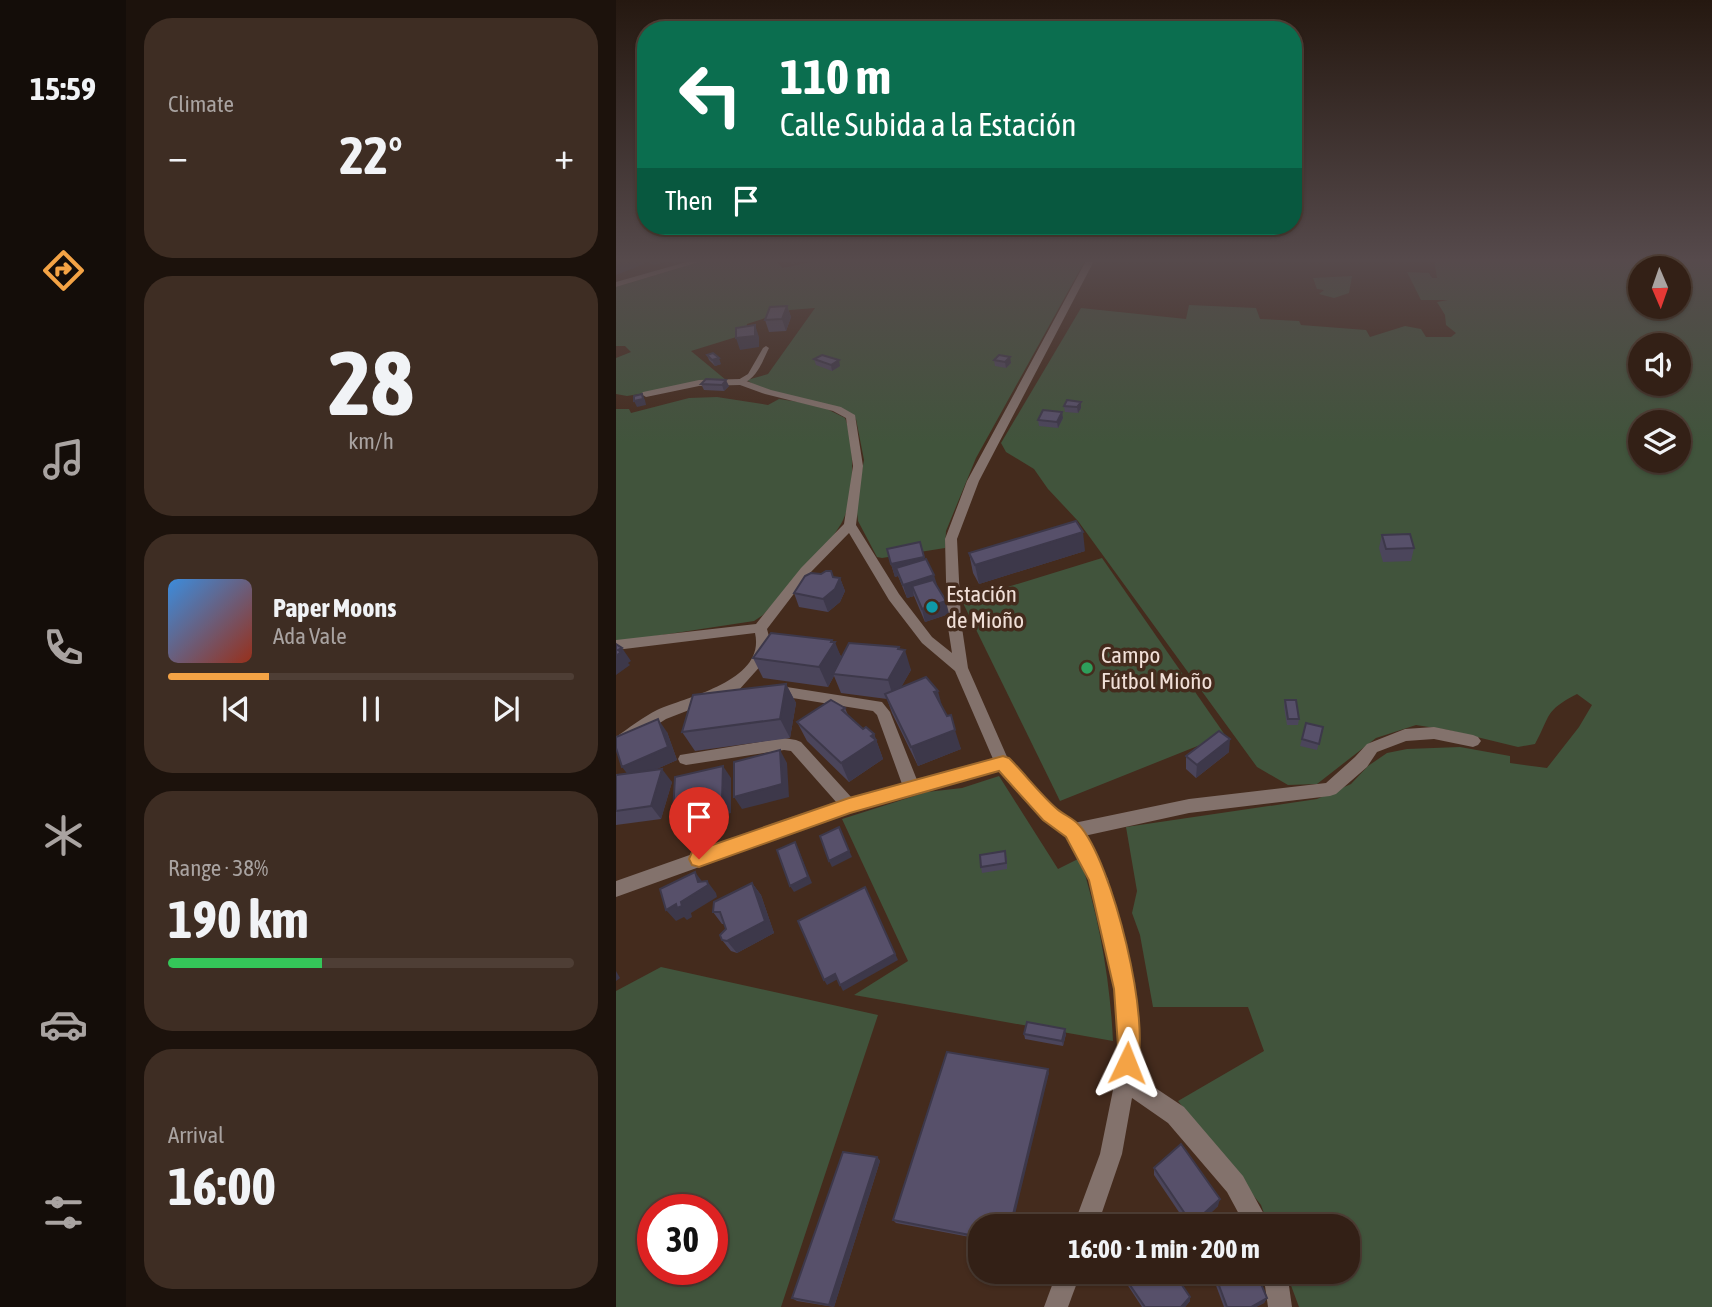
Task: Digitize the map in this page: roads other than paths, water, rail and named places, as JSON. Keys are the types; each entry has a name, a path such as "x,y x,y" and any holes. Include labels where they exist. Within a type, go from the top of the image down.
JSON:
{"street":[{"path":"1059,320 973,481 958,514 951,538 954,621 961,668 1003,763 1050,814 1072,831 1099,879 1125,989 1130,1046 1125,1080 1111,1154 1090,1214"},
{"path":"616,645 760,628 805,571 850,525 858,466 851,417 837,409 768,392 741,382 699,383 646,394"},
{"path":"850,525 894,597 927,640 961,668"},
{"path":"616,745 672,710 733,687 757,662 764,644 760,628"},
{"path":"760,688 877,706 883,712 912,788"},
{"path":"1072,831 1189,806 1330,789 1362,762 1372,748 1405,735 1434,733 1473,741"},
{"path":"686,759 784,744 796,747 849,806"},
{"path":"616,889 849,806 1003,763"},
{"path":"1125,1080 1175,1115 1235,1184 1252,1214"},
{"path":"1056,1307 1065,1284"},
{"path":"1277,1284 1280,1307"}],"lane":[{"path":"741,382 751,375 765,348"}],"place":[{"name":"Estación de Mioño","path":"932,607"},
{"name":"Campo Fútbol Mioño","path":"1087,668"}]}
